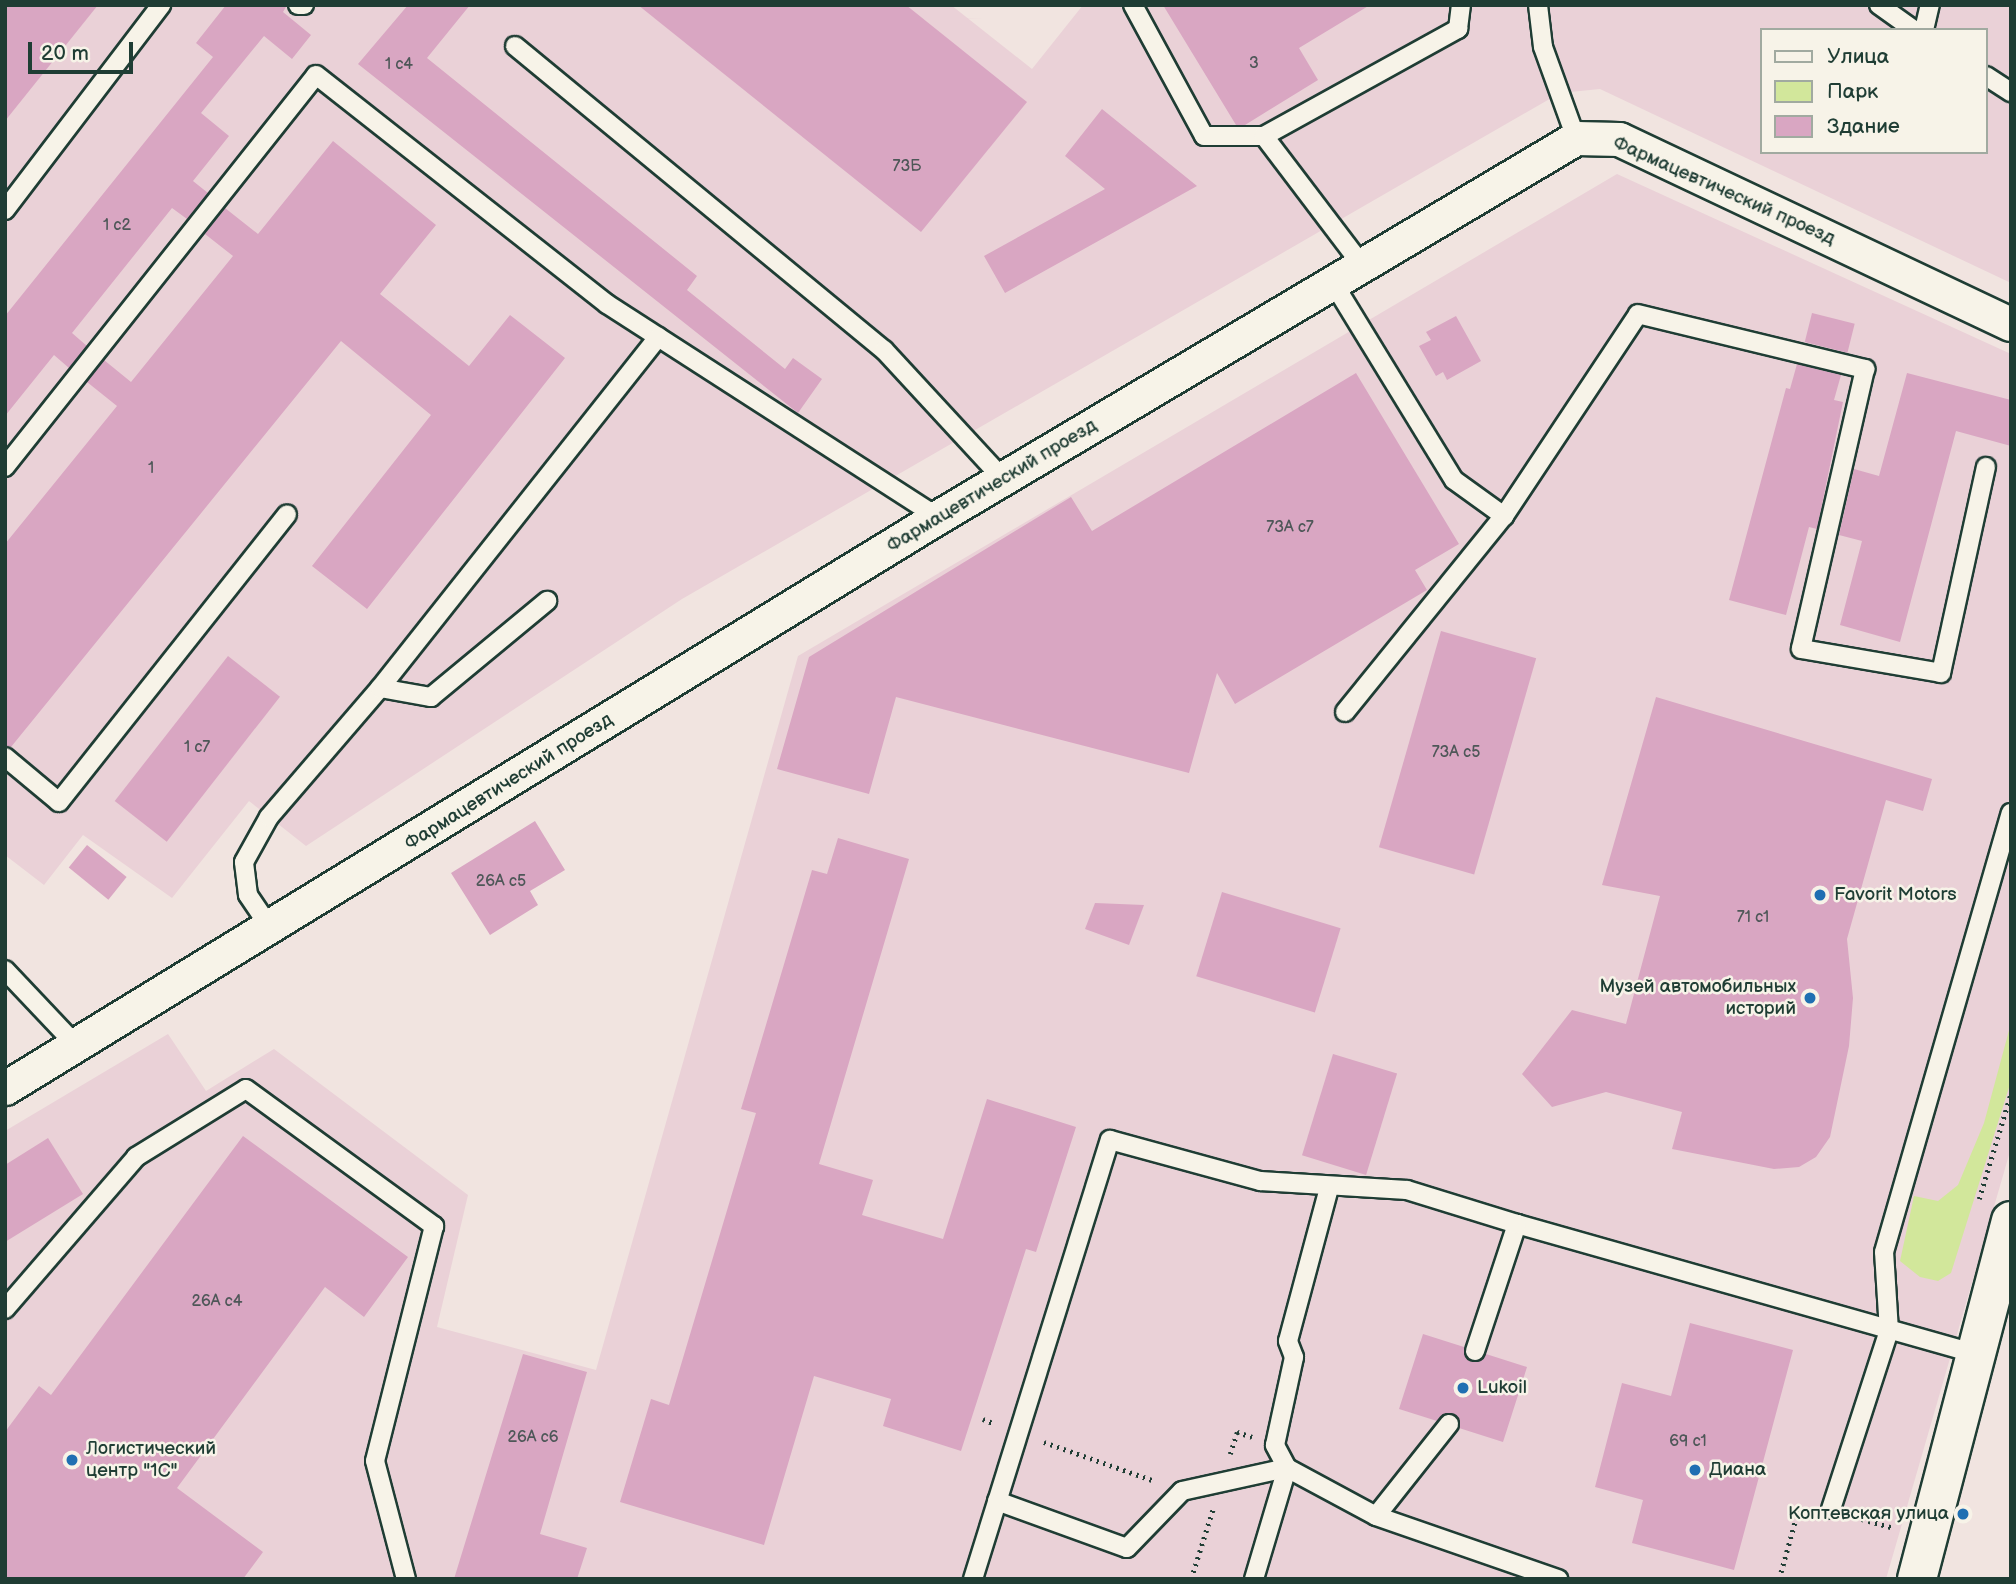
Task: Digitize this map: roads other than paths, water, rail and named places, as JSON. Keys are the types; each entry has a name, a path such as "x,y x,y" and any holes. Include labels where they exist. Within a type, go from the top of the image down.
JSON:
{"street":[{"name":"Фармацевтический проезд","path":"5,1088 271,929 938,517 1576,138 1619,139 2011,324"},
{"path":"1917,1579 1976,1354 2002,1290 2011,1221"}],"lane":[{"path":"5,210 161,5"},
{"path":"298,5 304,5"},
{"path":"1133,5 1204,136 1264,136 1458,29 1461,5"},
{"path":"1538,5 1543,47 1576,138"},
{"path":"1879,5 1911,28"},
{"path":"1924,28 1930,5"},
{"path":"515,46 884,350 1003,479"},
{"path":"5,467 316,75 607,304 938,517"},
{"path":"1988,77 2011,92"},
{"path":"1264,136 1362,265"},
{"path":"1332,281 1454,480 1504,516"},
{"path":"1345,712 1504,516 1638,314 1865,369 1801,649 1941,673 1986,467"},
{"path":"271,929 248,895 244,862 269,817 380,688 658,337"},
{"path":"5,757 59,802 287,514"},
{"path":"380,688 431,697 547,601"},
{"path":"1831,1510 1889,1331 1884,1252 2011,813"},
{"path":"5,970 76,1045"},
{"path":"5,1309 136,1157 246,1089 434,1226 375,1461 406,1579"},
{"path":"973,1579 1110,1140 1260,1181 1329,1188 1406,1190 1976,1354"},
{"path":"1329,1188 1288,1341 1294,1356 1275,1445 1287,1468 1376,1516 1558,1579"},
{"path":"1475,1351 1517,1224"},
{"path":"1376,1516 1449,1424"},
{"path":"997,1501 1126,1548 1182,1491 1287,1468"},
{"path":"1254,1579 1287,1468"}],"place":[{"name":"Favorit Motors","path":"1820,895"},
{"name":"Музей автомобильных историй","path":"1810,998"},
{"name":"Lukoil","path":"1463,1388"},
{"name":"Логистический центр \"1С\"","path":"72,1460"},
{"name":"Диана","path":"1695,1470"},
{"name":"Коптевская улица","path":"1963,1514"}]}
